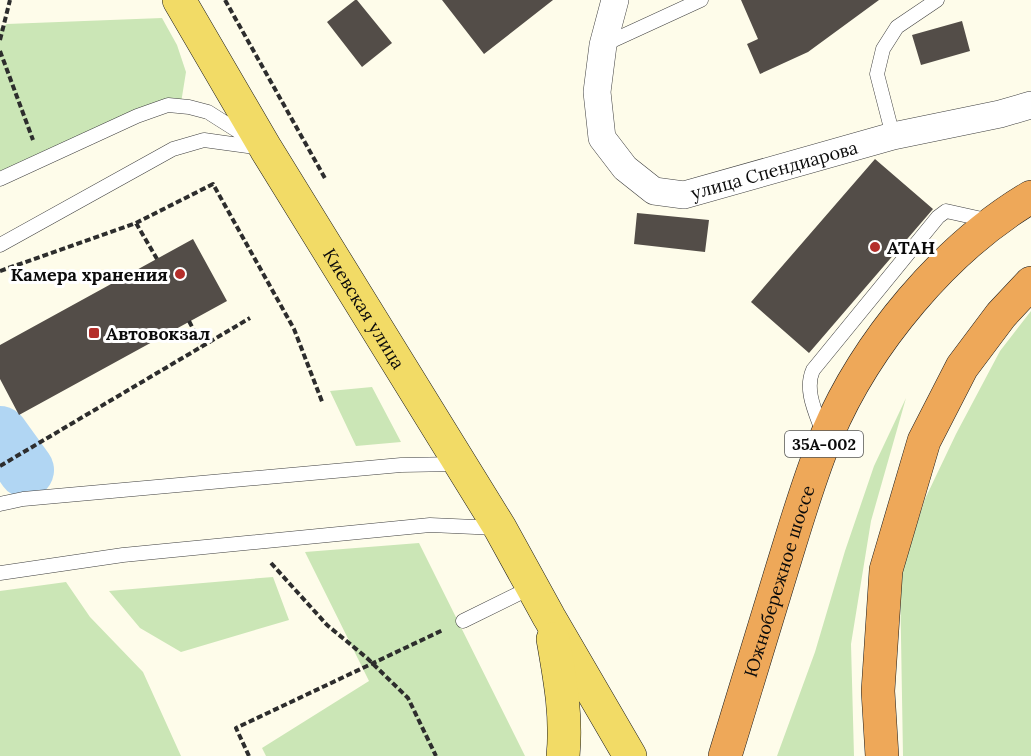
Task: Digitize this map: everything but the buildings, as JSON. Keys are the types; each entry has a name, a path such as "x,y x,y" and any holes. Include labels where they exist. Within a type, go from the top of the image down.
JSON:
{"highway":[{"name":"Южнобережное шоссе","path":"725,756 802,503 825,441 864,366 905,307 957,253 1031,197"},
{"name":"Южнобережное шоссе","path":"747,756 813,521 839,452 879,376 924,318 974,263 1031,216"},
{"path":"882,756 878,691 886,570 924,441 962,368 1001,315 1031,283"}],"main road":[{"name":"Киевская улица","path":"179,0 266,149 500,528 630,756"},
{"path":"549,617 564,700 563,756"}],"street":[{"name":"улица Спендиарова","path":"615,0 603,45 597,92 602,138 625,168 654,190 684,195 892,136 1000,114 1031,105"}],"lane":[{"path":"603,45 701,0"},
{"path":"892,136 878,74 884,49 897,27 937,0"},
{"path":"0,179 137,116 168,105 208,112 266,149"},
{"path":"0,245 173,149 204,140 266,149"},
{"path":"825,441 809,390 808,380 813,370 938,217 946,211 996,222"},
{"path":"0,504 23,499 401,465 459,464"},
{"path":"0,573 123,555 430,525 500,528"},
{"path":"463,621 532,587"}],"path":[{"path":"0,40 10,0"},
{"path":"0,51 35,146"},
{"path":"0,271 136,223 213,184 294,329 323,404"},
{"path":"136,223 157,259"},
{"path":"0,466 250,318"},
{"path":"189,321 202,346"},
{"path":"269,562 327,625 408,698 436,756"},
{"path":"249,756 236,728 463,621"}],"green space":[{"path":"162,18 177,45 186,72 181,103 0,171 0,28 7,24"},
{"path":"1031,311 1031,756 903,756 900,578 925,499 956,434 1000,351"},
{"path":"372,387 401,442 356,446 330,391"},
{"path":"906,398 871,521 851,644 854,756 777,756 815,652 845,551 874,466"},
{"path":"419,543 525,756 266,756 262,748 369,681 305,552"},
{"path":"273,577 289,620 181,652 140,628 109,591"},
{"path":"66,582 90,617 143,672 181,756 0,756 0,591"}],"waterway":[{"path":"0,434 26,470"}],"place":[{"name":"АТАН","path":"875,247"},
{"name":"Камера хранения","path":"180,274"},
{"name":"Автовокзал","path":"94,333"}]}
